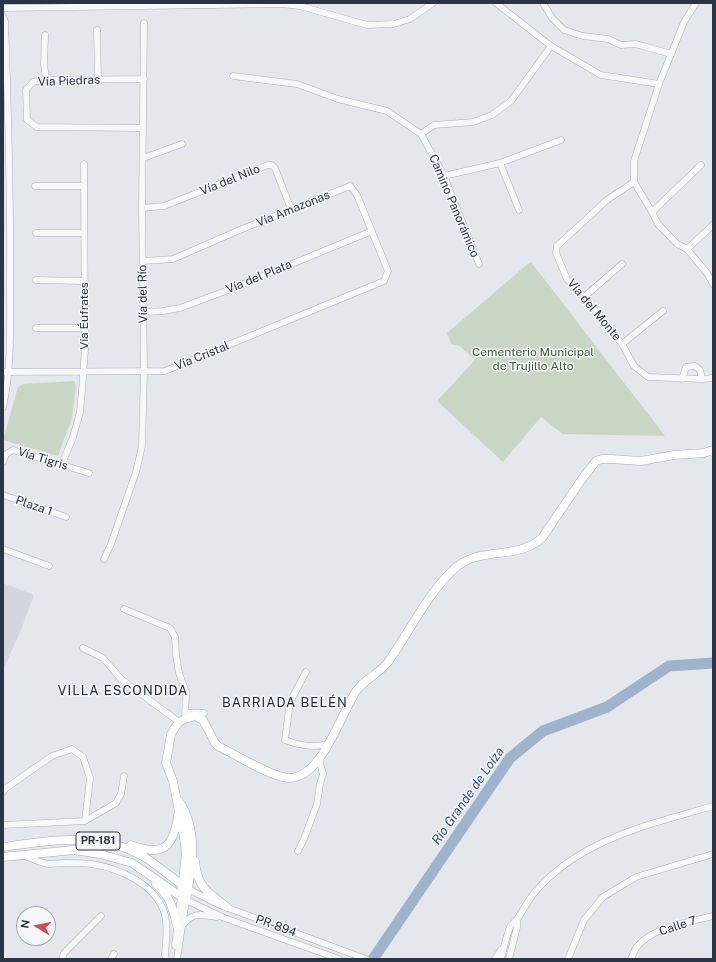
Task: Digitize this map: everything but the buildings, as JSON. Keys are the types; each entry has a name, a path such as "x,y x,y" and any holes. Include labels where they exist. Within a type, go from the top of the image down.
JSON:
{"main road":[{"path":"185,887 186,854 173,781 166,763 171,734 183,718 196,716 203,720 218,746 268,772 282,777 294,778 305,774 316,764 329,743 356,691 387,663 416,616 454,569 474,557 507,553 527,547 537,542 542,538 596,461 611,459 641,461 674,455 704,453 713,450"},
{"path":"176,795 184,809 191,833 195,870 200,884 206,891 227,908"},
{"path":"104,842 112,840 149,851 158,849 170,843 174,837 179,812"},
{"name":"PR-181","path":"3,847 63,839 104,842 126,848 141,855 185,887"},
{"name":"PR-181","path":"3,857 67,851 88,851 125,861 146,872 183,898"},
{"path":"183,898 193,855"},
{"path":"146,872 148,878 167,894 179,926"}],"street":[{"path":"3,8 282,4 300,6 367,25 394,24 410,19 433,3"},
{"path":"496,3 551,46 601,75 659,84"},
{"path":"543,3 552,18 564,30 583,36 608,40 621,45 636,44 671,54"},
{"path":"696,3 684,22 659,84 634,161 634,182 658,224 677,244 686,249 707,273 713,284"},
{"path":"3,17 5,21 9,113 11,226 10,336 5,372 6,392 3,407"},
{"name":"Vía del Río","path":"104,559 111,544 136,472 142,446 144,372 142,128 144,23"},
{"path":"97,30 98,79"},
{"path":"45,34 44,64 46,80"},
{"path":"421,134 434,125 473,122 492,115 511,101 551,46"},
{"name":"Camino Panorámico","path":"233,76 297,84 338,99 387,111 421,134 444,176 479,264"},
{"name":"Vía Piedras","path":"142,128 37,127 27,120 26,90 33,82 46,80 144,79"},
{"path":"444,176 500,164 560,140"},
{"path":"143,158 182,144"},
{"name":"Vía Éufrates","path":"62,464 73,436 80,412 84,371 84,164"},
{"path":"500,164 519,210"},
{"name":"Vía del Nilo","path":"142,208 164,206 268,165 272,165 275,168 291,209"},
{"path":"652,212 701,165"},
{"name":"Vía del Monte","path":"634,182 607,200 557,246 556,253 567,279 584,297 622,344 634,366 648,377 682,379 713,378"},
{"path":"35,186 84,186"},
{"name":"Vía Amazonas","path":"143,261 173,259 291,209 350,186 357,195 372,231 388,271 386,276"},
{"path":"686,249 713,225"},
{"name":"Vía del Plata","path":"144,312 180,308 231,289 372,231"},
{"path":"36,233 84,233"},
{"path":"584,297 622,264"},
{"name":"Vía Cristal","path":"5,372 144,372 165,370 384,281 386,276"},
{"path":"36,280 84,281"},
{"path":"622,344 663,311"},
{"path":"36,328 84,328"},
{"path":"682,379 686,367 695,366 700,370 702,379"},
{"name":"Vía Tigris","path":"3,462 6,454 13,450 89,473"},
{"name":"Plaza 1","path":"3,495 66,517"},
{"path":"3,549 49,566"},
{"path":"124,609 170,628 175,637 179,673 186,692 183,718"},
{"path":"83,648 103,658 121,679 183,718 204,713"},
{"path":"306,672 290,702 285,740 295,745 323,746 329,743"},
{"path":"3,792 6,788 52,756 72,749 83,757 90,778 85,821"},
{"path":"298,851 317,804 323,774 319,759"},
{"path":"3,825 85,821 116,803 121,794 124,776"},
{"path":"501,959 511,925 517,919 535,892 559,869 581,854 621,834 713,806"},
{"path":"568,959 584,920 603,897 636,877 713,854"},
{"path":"23,856 48,864 73,863 92,864 105,867 129,876 150,890 159,901 165,915 165,957"},
{"name":"PR-894","path":"185,887 227,908 366,959"},
{"path":"174,959 183,898"},
{"name":"PR-894","path":"183,898 222,917 339,959"},
{"path":"177,959 179,926 196,914 222,917"},
{"path":"62,959 64,953 101,916"},
{"name":"Calle 7","path":"631,959 636,948 644,940 665,928 713,916"},
{"path":"509,959 517,927 517,919"},
{"path":"495,959 505,943"}],"shaded area":[{"path":"3,583 34,595 21,630 3,670"}],"green space":[{"name":"Cementerio Municipal de Trujillo Alto","path":"530,262 665,436 563,434 541,417 503,462 437,401 475,360 460,346 451,344 447,333"},
{"path":"74,381 76,385 72,418 58,456 3,440 18,387 23,384"}],"waterway":[{"name":"Río Grande de Loíza","path":"373,959 510,758 543,731 607,707 669,666 713,663"}],"district":[{"name":"VILLA ESCONDIDA","path":"123,691"},
{"name":"BARRIADA BELÉN","path":"285,703"}]}
